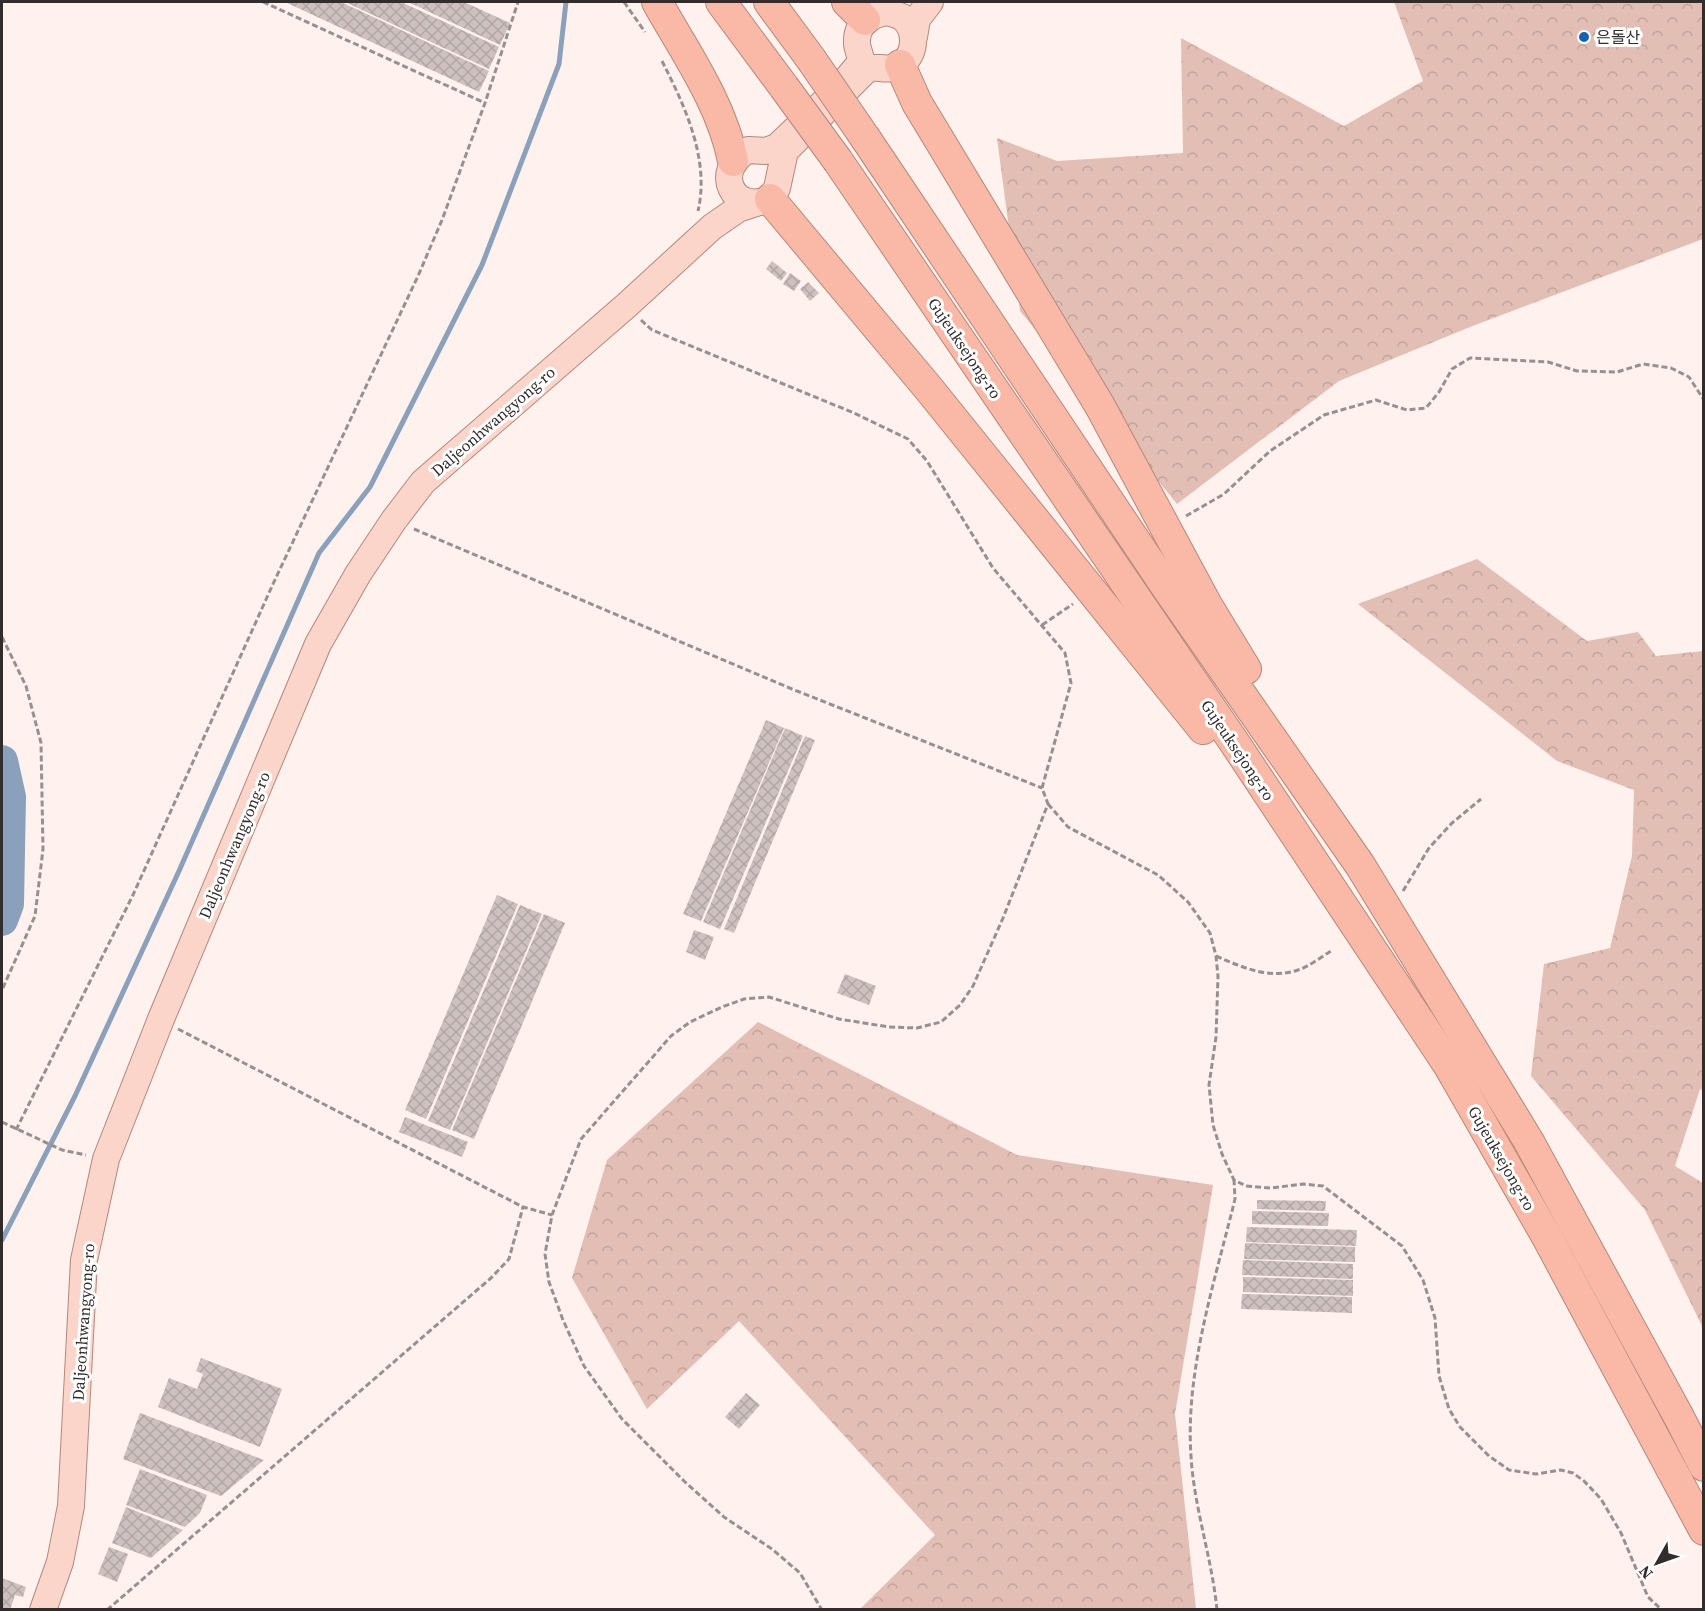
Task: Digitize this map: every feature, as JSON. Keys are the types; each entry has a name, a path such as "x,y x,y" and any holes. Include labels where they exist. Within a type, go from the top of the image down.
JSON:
{"highway":[{"path":"657,2 705,86 730,144 731,171"},
{"name":"Gujeuksejong-ro","path":"721,2 838,162 1234,742 1449,1066 1547,1237 1704,1530"},
{"name":"Gujeuksejong-ro","path":"769,2 866,139 1169,591 1360,865 1528,1140 1704,1466"},
{"path":"900,65 917,103 1100,406 1207,605 1258,689 1336,802 1413,951"},
{"path":"763,201 929,389 1197,720 1360,955 1449,1066"}],"main road":[{"path":"868,12 911,10 928,2"},
{"path":"705,220 763,201 777,188 785,151 798,137 868,68 882,69 900,65 912,50 917,19 928,2"},
{"path":"705,220 729,200 731,171 748,150 766,151 777,147 841,86 861,62 857,44 858,31 868,12"},
{"path":"868,12 900,16 909,26 914,38"},
{"path":"731,171 732,191 738,197 746,201 763,201"},
{"name":"Daljeonhwangyong-ro","path":"43,1610 60,1562 71,1506 84,1260 106,1159 160,1019 318,644 358,574 423,482 627,305 705,220"}],"path":[{"path":"263,2 485,103"},
{"path":"16,1130 133,895 273,584 418,276 442,220 485,103 518,2"},
{"path":"624,2 650,39"},
{"path":"660,56 678,93 698,149 705,220"},
{"path":"627,305 652,330 854,413 908,439 927,461 993,568 1065,653 1071,683 1042,788 1048,804 1068,827 1158,875 1188,902 1210,933 1218,976 1216,1037 1209,1085 1213,1125 1222,1154 1234,1180 1235,1199 1196,1366 1191,1455 1199,1519 1217,1610"},
{"path":"1182,518 1224,494 1270,452 1324,416 1376,400 1407,410 1425,408 1439,392 1452,369 1470,358 1548,362 1577,371 1617,372 1643,364 1671,368 1689,376 1704,400"},
{"path":"394,520 792,688 1042,788"},
{"path":"1042,625 1075,603"},
{"path":"2,637 26,686 41,743 44,849 35,916 2,990"},
{"path":"1401,893 1429,848 1452,823 1481,799"},
{"path":"822,1610 800,1573 772,1549 724,1517 684,1481 622,1419 584,1366 549,1282 545,1254 552,1215 581,1139 664,1043 690,1022 744,999 769,997 839,1019 889,1027 917,1028 940,1022 960,1005 973,986 1003,918 1048,804"},
{"path":"1216,956 1250,971 1270,974 1299,970 1331,951"},
{"path":"160,1019 523,1207 552,1215"},
{"path":"2,1122 62,1150"},
{"path":"1234,1180 1246,1186 1271,1188 1303,1184 1323,1186 1402,1246 1423,1280 1435,1318 1439,1376 1449,1409 1460,1427 1489,1456 1509,1470 1536,1474 1561,1470 1573,1473 1584,1481 1601,1499 1621,1533 1648,1597 1662,1610"},
{"path":"107,1610 491,1278 509,1259 523,1207"}],"green space":[{"path":"1394,2 1703,2 1703,239 1470,327 1339,381 1177,504 1020,311 997,138 1057,161 1183,153 1181,38 1344,126 1423,81"},
{"path":"1477,559 1587,641 1638,632 1656,656 1703,651 1703,1091 1700,1089 1675,1166 1703,1183 1703,1328 1645,1210 1531,1076 1544,964 1610,948 1632,856 1634,790 1557,761 1358,604"},
{"path":"758,1022 1017,1155 1213,1185 1175,1414 1196,1609 860,1609 935,1535 739,1321 647,1409 572,1278 607,1160"}],"building":[{"path":"285,2 341,2 489,71 479,92"},
{"path":"345,2 401,2 499,47 489,69"},
{"path":"408,2 464,2 510,23 500,45"},
{"path":"772,261 787,273 781,281 766,269"},
{"path":"790,273 801,281 794,291 783,284"},
{"path":"808,282 819,293 810,301 800,289"},
{"path":"766,720 784,728 701,921 683,914"},
{"path":"785,728 803,736 720,929 703,922"},
{"path":"805,736 815,740 734,933 724,929"},
{"path":"497,895 518,904 426,1119 405,1110"},
{"path":"520,905 542,914 450,1130 428,1121"},
{"path":"544,914 565,923 474,1139 452,1130"},
{"path":"694,930 714,937 705,960 686,952"},
{"path":"845,974 876,986 869,1005 837,993"},
{"path":"405,1117 468,1142 462,1157 399,1132"},
{"path":"1257,1200 1326,1201 1325,1211 1257,1209"},
{"path":"1252,1211 1329,1213 1328,1226 1252,1224"},
{"path":"1247,1227 1357,1230 1356,1246 1246,1242"},
{"path":"1245,1243 1355,1247 1355,1262 1244,1259"},
{"path":"1243,1260 1353,1264 1353,1279 1242,1275"},
{"path":"1243,1277 1353,1280 1353,1296 1243,1292"},
{"path":"1242,1294 1352,1297 1352,1313 1241,1309"},
{"path":"201,1358 282,1389 260,1447 158,1407 169,1378 197,1389 203,1374 196,1371"},
{"path":"746,1393 760,1405 739,1429 725,1417"},
{"path":"140,1413 264,1460 221,1496 123,1459"},
{"path":"140,1469 207,1495 200,1513 185,1527 126,1505"},
{"path":"126,1507 183,1530 151,1558 112,1543"},
{"path":"109,1547 128,1554 117,1582 98,1574"},
{"path":"2,1578 26,1587 23,1597 15,1595 10,1610 2,1610"}],"waterway":[{"path":"2,1240 75,1096 179,871 319,553 370,487 482,265 559,64 566,2"},
{"path":"2,761 10,797 8,904 2,920"}],"place":[{"name":"은돌산","path":"1584,37"}]}
